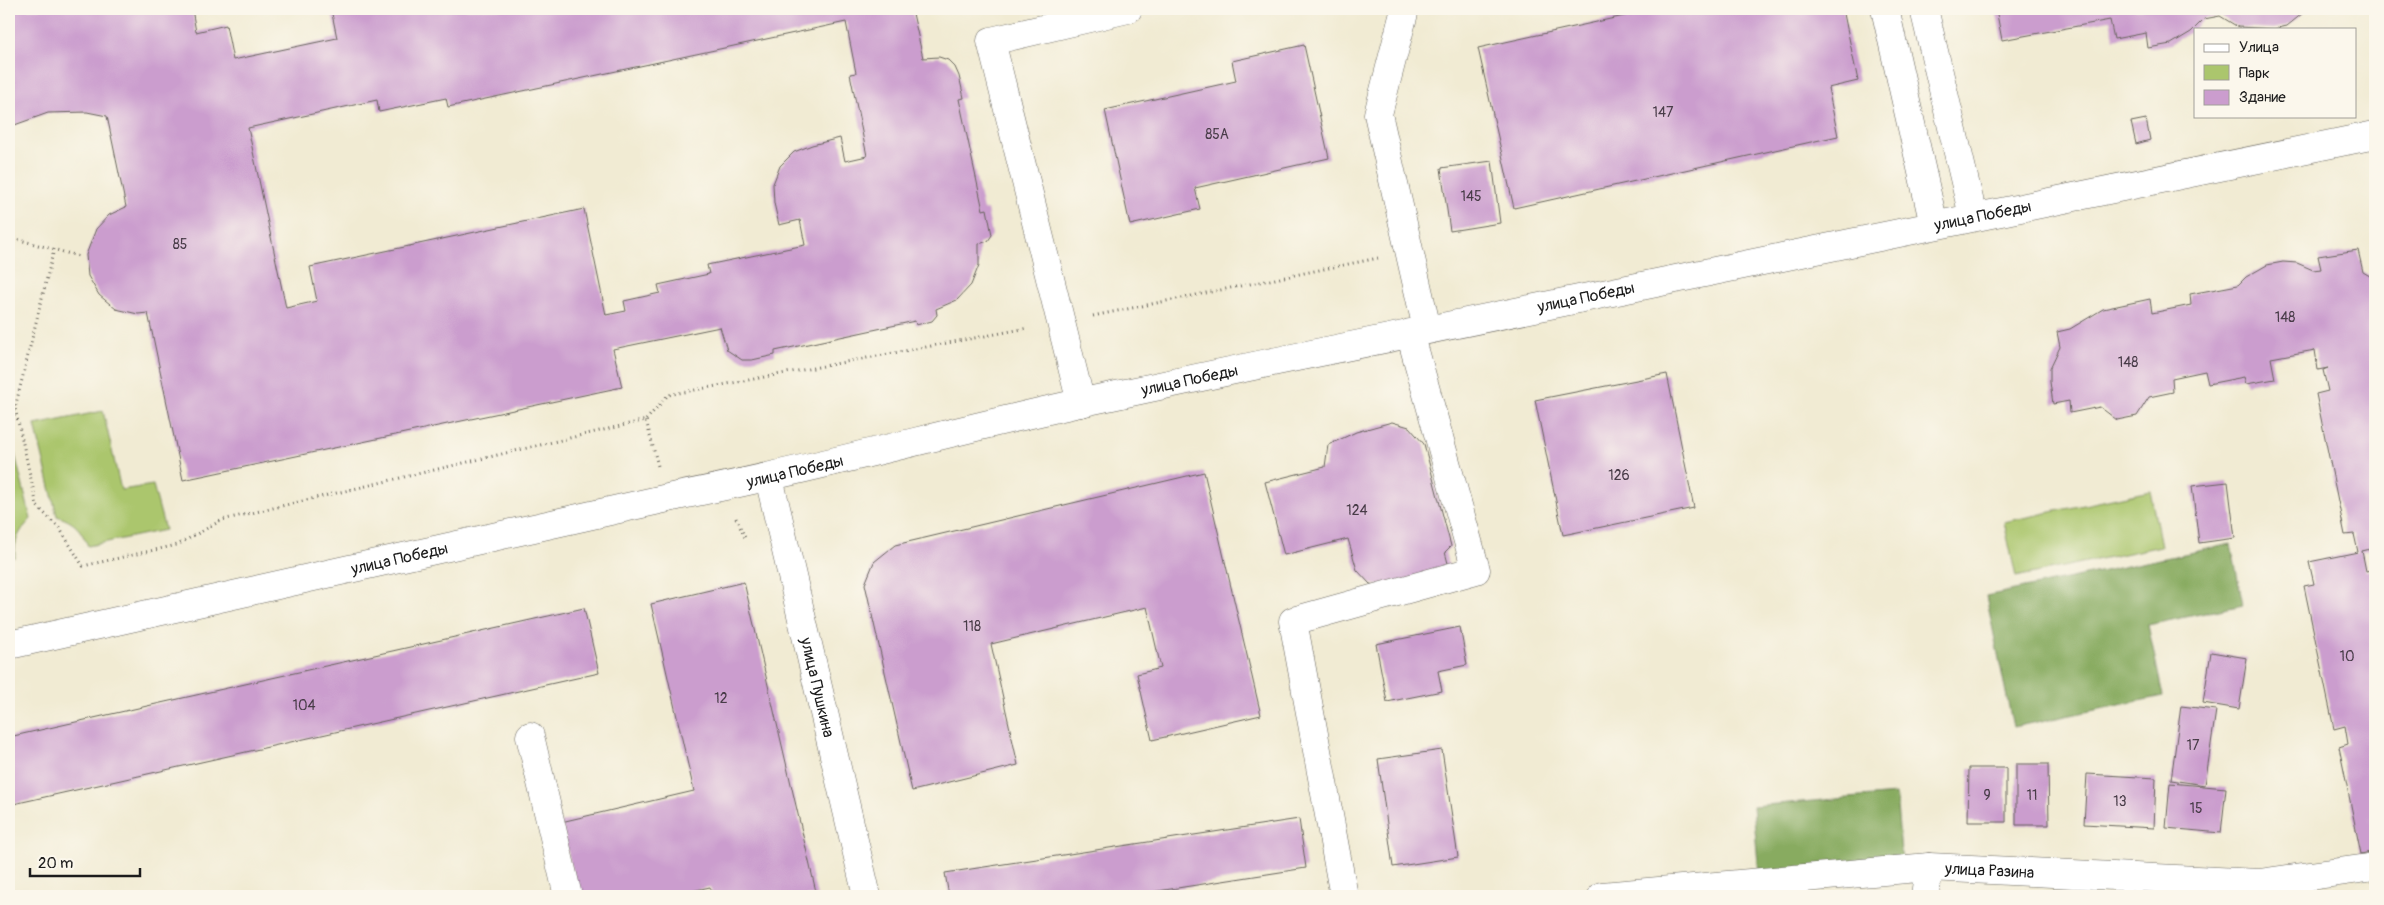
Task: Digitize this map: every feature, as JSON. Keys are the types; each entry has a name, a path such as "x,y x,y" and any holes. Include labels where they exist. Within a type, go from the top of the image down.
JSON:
{"street":[{"path":"1081,403 991,41 1128,9"},
{"path":"1344,896 1293,621 1476,570 1419,331 1378,114 1405,9"},
{"path":"1885,9 1934,224"},
{"path":"1924,9 1973,216"},
{"name":"улица Победы","path":"9,644 769,478 1081,403 1419,331 2375,134"},
{"name":"улица Пушкина","path":"769,478 867,896"},
{"path":"530,736 568,896"},
{"path":"1926,896 1929,867"},
{"name":"улица Разина","path":"1602,896 1929,867 2259,884 2375,867"}],"path":[{"path":"9,237 78,256"},
{"path":"54,249 15,408 37,506 60,528 83,566 177,545 222,520 646,420 668,395 1061,322"},
{"path":"646,420 666,499"},
{"path":"727,519 736,517 746,540"}],"green space":[{"path":"103,411 121,490 153,485 165,530 88,546 77,527 57,516 35,425"},
{"path":"9,431 31,519 18,536 15,545 15,557 9,558"},
{"path":"2150,491 2161,546 2016,577 2004,522"},
{"path":"2231,544 2243,605 2148,625 2163,696 2013,727 1986,596"},
{"path":"1896,794 1902,863 1759,875 1753,806"}],"building":[{"path":"9,9 192,9 196,32 226,25 233,60 337,38 331,9 912,9 923,58 939,57 948,60 955,67 959,76 964,98 959,99 983,210 987,209 992,235 988,241 979,244 979,265 971,285 957,300 936,309 937,315 932,321 916,325 915,321 775,351 775,355 752,360 742,360 727,350 720,327 613,349 622,387 183,480 148,313 138,314 116,309 99,295 88,276 86,255 96,229 109,215 126,207 107,116 87,112 48,113 9,127","holes":["846,22 856,73 850,74 867,156 845,161 840,138 812,145 794,152 780,166 773,184 774,203 779,225 800,220 805,245 707,265 709,274 658,285 660,293 624,301 626,311 606,315 584,209 310,267 317,301 286,308 248,128 377,100 379,112 446,98 448,107"]},
{"path":"1656,9 1843,9 1858,81 1828,88 1838,136 1514,208 1478,48"},
{"path":"1996,9 2308,9 2287,26 2278,28 2238,27 2220,16 2204,19 2191,32 2171,44 2148,48 2146,33 2114,39 2110,20 2002,40"},
{"path":"1304,45 1329,158 1195,188 1200,209 1130,225 1105,110 1236,81 1232,61"},
{"path":"2146,119 2150,140 2136,144 2131,122"},
{"path":"1492,161 1500,223 1450,231 1441,168"},
{"path":"2358,250 2363,272 2375,279 2375,548 2362,551 2366,571 2375,569 2375,851 2361,854 2339,747 2348,744 2345,726 2334,729 2304,586 2314,584 2309,562 2358,552 2354,534 2345,535 2316,394 2328,391 2323,370 2328,368 2318,370 2315,350 2271,358 2275,379 2246,384 2244,377 2208,384 2205,371 2172,378 2173,392 2149,397 2137,416 2117,420 2100,407 2070,413 2069,401 2053,404 2050,382 2050,368 2060,347 2057,332 2070,329 2103,309 2150,299 2152,313 2191,305 2190,294 2238,285 2246,277 2267,265 2283,262 2297,263 2313,270 2321,269 2318,256"},
{"path":"1667,374 1694,508 1563,535 1535,400"},
{"path":"1392,422 1409,427 1424,444 1451,546 1445,552 1450,571 1387,587 1370,584 1357,570 1348,539 1284,555 1265,482 1325,467 1328,445 1356,432"},
{"path":"1204,472 1261,715 1152,740 1137,674 1161,668 1147,607 991,644 1018,765 912,791 865,584 874,562 895,545"},
{"path":"2228,482 2235,538 2199,543 2192,486"},
{"path":"744,582 817,896 713,896 710,887 669,896 578,896 561,822 694,791 651,604"},
{"path":"584,608 599,673 9,805 9,737"},
{"path":"1460,627 1467,665 1438,671 1442,691 1387,702 1376,644"},
{"path":"2211,652 2247,658 2239,709 2203,703"},
{"path":"2181,706 2216,710 2205,785 2171,780"},
{"path":"1442,750 1458,857 1393,867 1378,759"},
{"path":"2016,764 2048,764 2049,825 2016,825"},
{"path":"1969,768 2006,768 2006,822 1968,822"},
{"path":"2087,774 2156,778 2154,828 2084,824"},
{"path":"2170,783 2226,788 2221,833 2166,828"},
{"path":"1299,819 1306,868 1126,896 949,896 945,873"}]}
